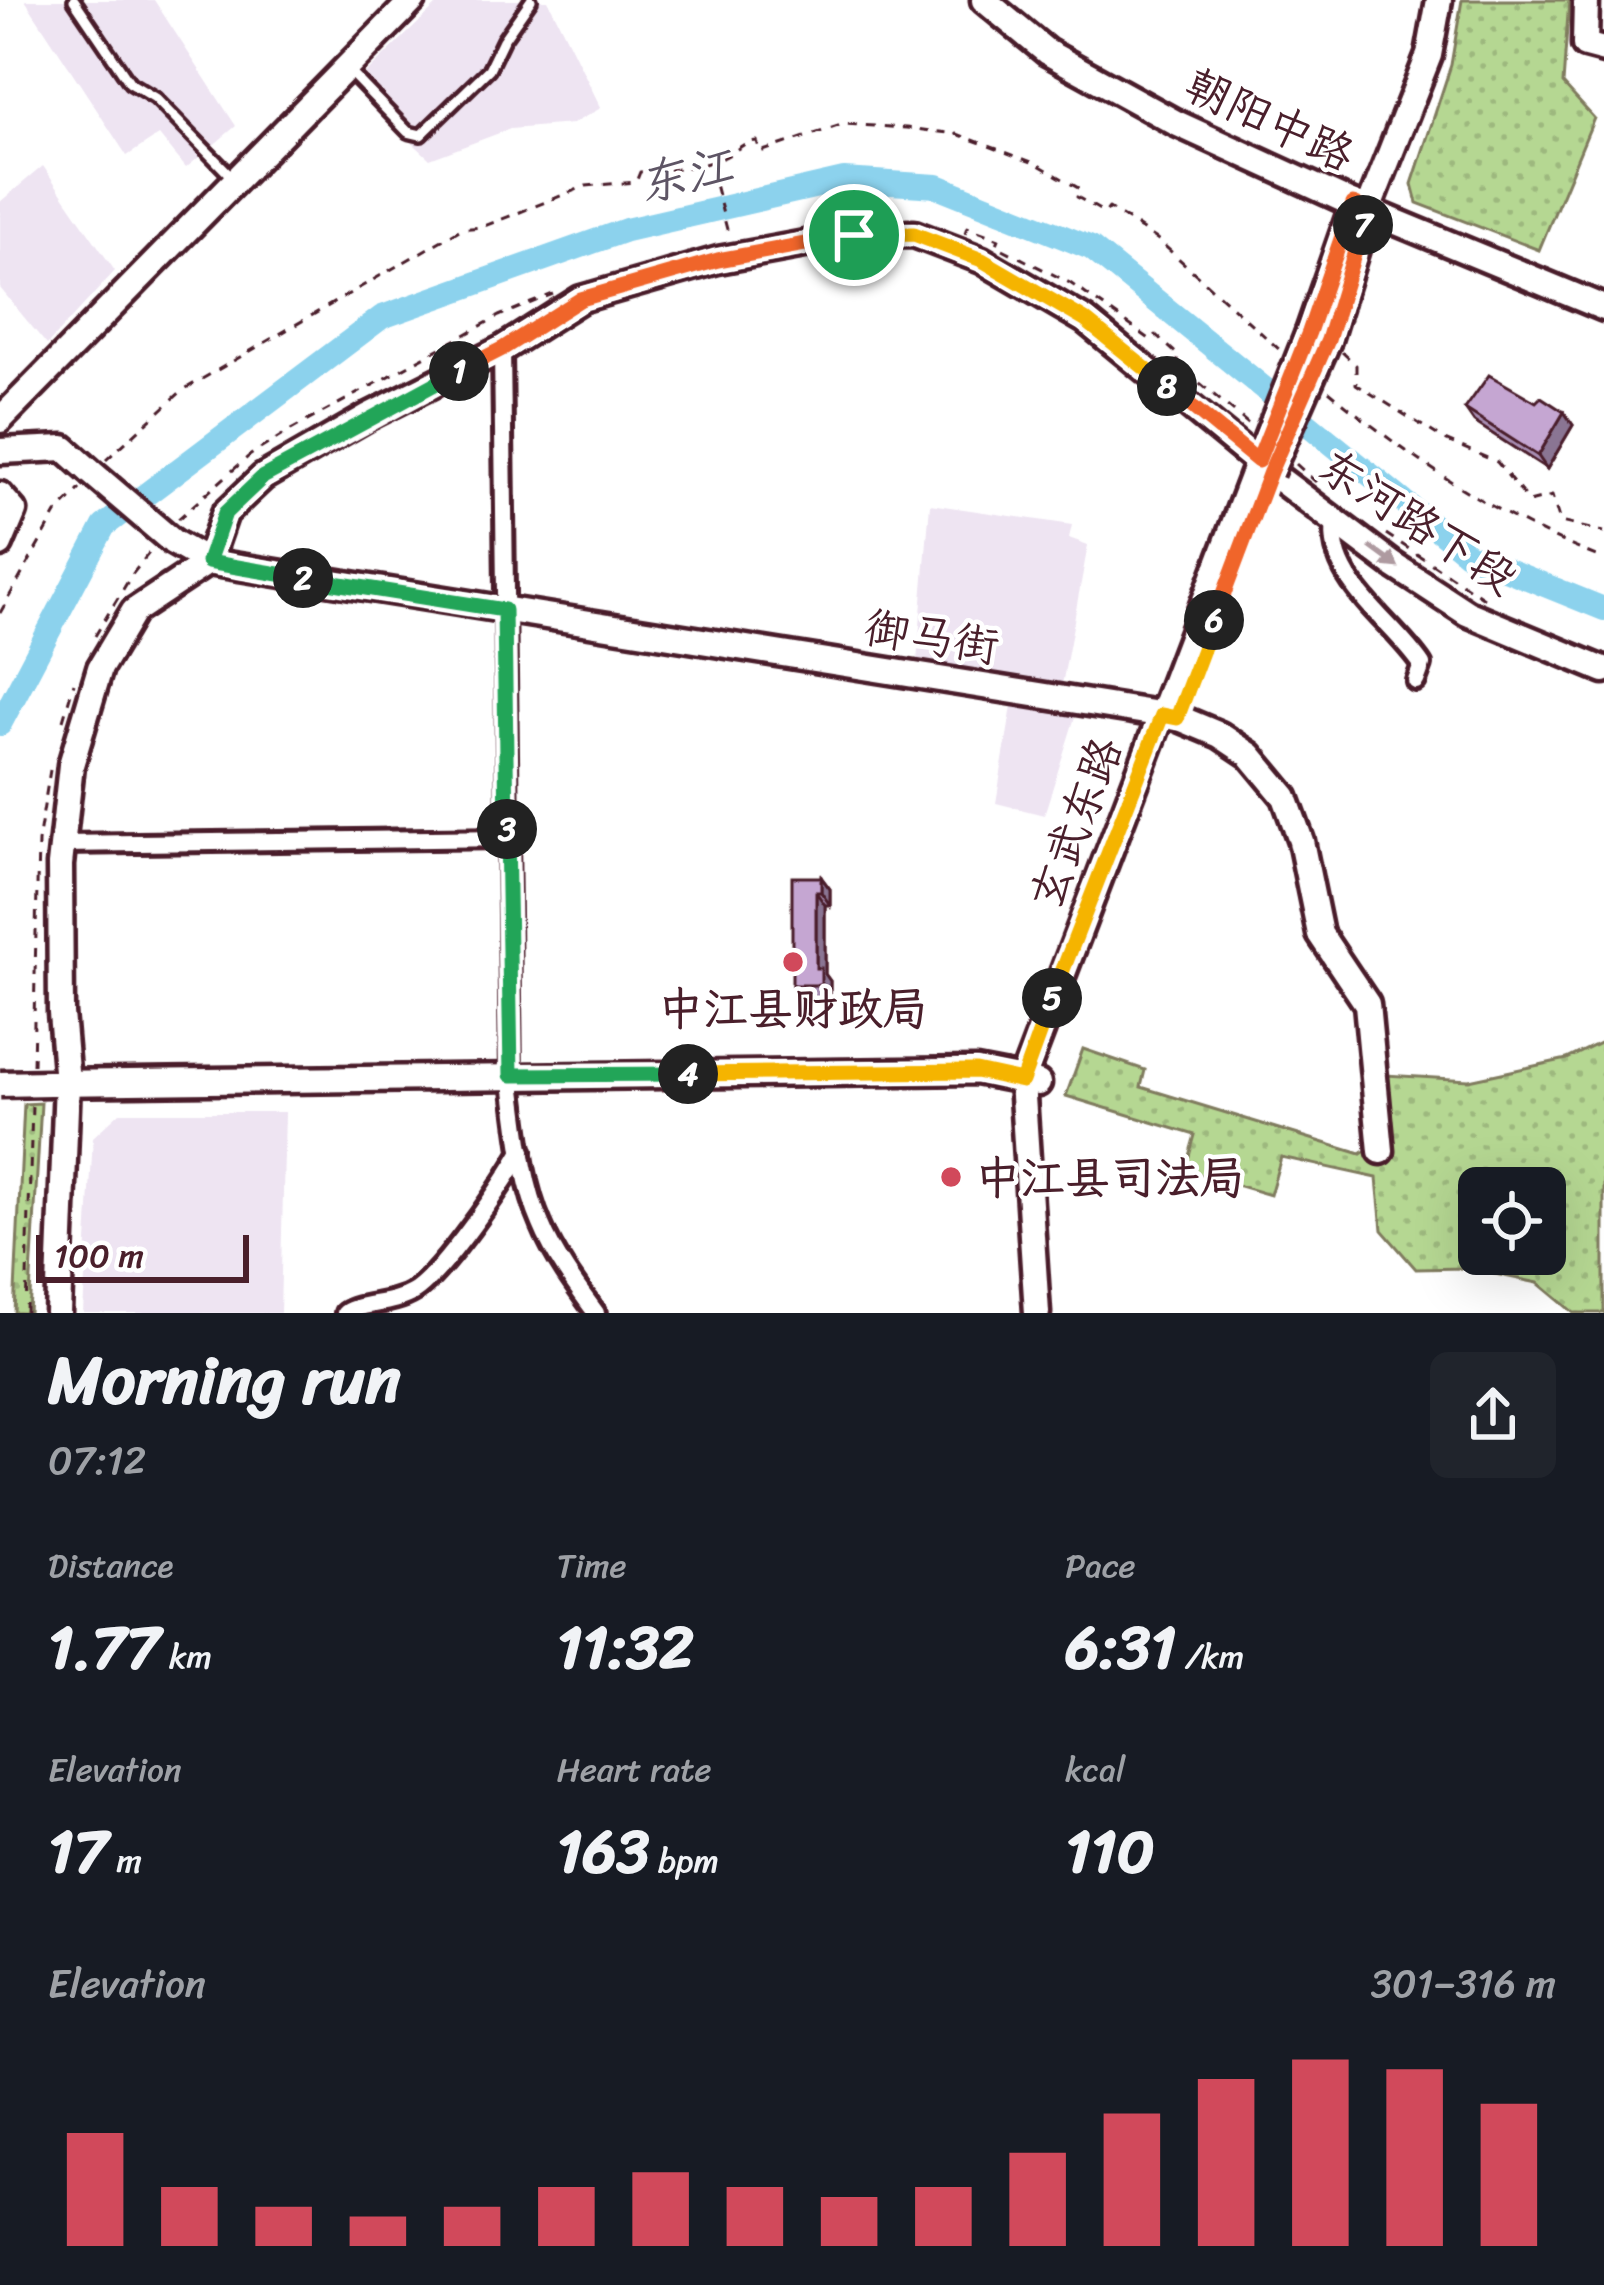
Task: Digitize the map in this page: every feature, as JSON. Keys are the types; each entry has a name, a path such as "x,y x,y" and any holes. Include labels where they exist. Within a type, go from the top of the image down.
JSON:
{"street":[{"path":"0,420 413,0"},
{"name":"朝阳中路","path":"984,0 1047,52 1176,123 1361,207 1604,308"},
{"path":"1361,207 1413,50 1423,0"},
{"path":"1361,207 1429,55 1439,0"},
{"path":"1586,0 1585,45 1604,50"},
{"name":"玄武东路","path":"1037,1313 1030,1082 1264,467 1322,337 1361,207"},
{"name":"东河路下段","path":"208,562 225,513 263,477 368,416 502,349 581,299 695,266 854,235 914,234 982,260 1085,320 1264,467 1467,613 1604,670"},
{"path":"502,349 511,1075 522,1151 540,1223 596,1313"},
{"path":"0,452 64,448 91,476"},
{"name":"御马街","path":"91,476 208,562 1169,716 1220,735 1250,755 1285,796 1301,841 1320,934 1366,1004 1381,1151"},
{"path":"0,495 14,511 0,544"},
{"path":"1335,521 1332,542 1343,573 1411,648 1422,665 1416,681"},
{"path":"58,1313 50,1076 61,1013 62,844 71,765 100,668 134,611 208,562"},
{"path":"62,844 507,838"},
{"path":"0,1084 50,1076 976,1071 1030,1082"},
{"name":"玄武东路","path":"1030,1082 1052,1313"},
{"path":"345,1313 392,1303 418,1288 502,1187 522,1151"}],"lane":[{"path":"74,0 130,83 154,98 235,180"},
{"path":"346,68 408,132 421,135 489,69 531,0"}],"path":[{"path":"0,613 56,514 123,441 183,390 460,229 482,227 586,186 636,182 640,172 691,169 724,158 742,141 757,141 760,152 844,124 958,134 1037,164 1080,189 1077,196 1105,213 1108,208 1157,239 1281,350"},
{"path":"711,169 731,248"},
{"path":"964,235 968,227 999,239 997,246 1070,284 1151,340 1156,335 1180,357 1176,362 1262,435"},
{"path":"87,652 131,576 249,456 532,300 563,290"},
{"path":"532,300 536,308"},
{"path":"1322,337 1356,365 1356,383 1445,440 1497,462 1529,502 1552,496 1560,522 1604,532"},
{"path":"1317,380 1372,427 1490,507 1542,536 1604,559"},
{"path":"1296,464 1330,494"},
{"path":"1382,531 1488,601"},
{"path":"59,735 75,681"},
{"path":"50,1076 38,842 54,754"},
{"path":"26,1313 32,1106"}],"shaded area":[{"path":"25,0 154,0 236,126 186,168 159,135 127,156"},
{"path":"442,0 548,0 601,108 572,124 510,129 430,159 352,87"},
{"path":"43,166 115,271 47,345 0,288 0,202"},
{"path":"930,504 1072,525 1069,538 1088,545 1062,685 917,662"},
{"path":"1012,706 1075,717 1044,815 996,803"},
{"path":"120,1112 285,1112 280,1313 83,1313 93,1137"}],"green space":[{"path":"1462,0 1569,0 1563,84 1594,118 1539,250 1417,203 1412,184 1451,65"},
{"path":"1604,1041 1604,1313 1574,1313 1538,1283 1500,1275 1566,1275 1566,1167 1458,1167 1458,1268 1416,1269 1382,1230 1377,1178 1281,1157 1270,1195 1185,1170 1195,1135 1066,1096 1083,1049 1145,1070 1141,1087 1361,1154 1371,1147 1369,1074 1469,1080 1567,1059"},
{"path":"41,1103 29,1313 14,1313 24,1104"}],"building":[{"path":"1489,375 1564,412 1538,456 1465,409"},
{"path":"792,877 821,877 821,892 816,892 816,968 821,968 821,985 792,985"}],"waterway":[{"name":"东江","path":"0,724 104,526 382,317 626,230 844,180 937,186 1091,248 1468,554 1604,609"}],"place":[{"name":"中江县财政局","path":"793,962"},
{"name":"中江县司法局","path":"951,1177"}],"route":[{"path":"1353,204 1368,210 1328,340 1270,472 1177,718 1162,715 1022,1081 976,1071 511,1075 504,610 208,562 225,513 263,477 368,416 502,349 581,299 718,260 854,235 914,234 982,260 1085,320 1258,461 1353,204"}]}
